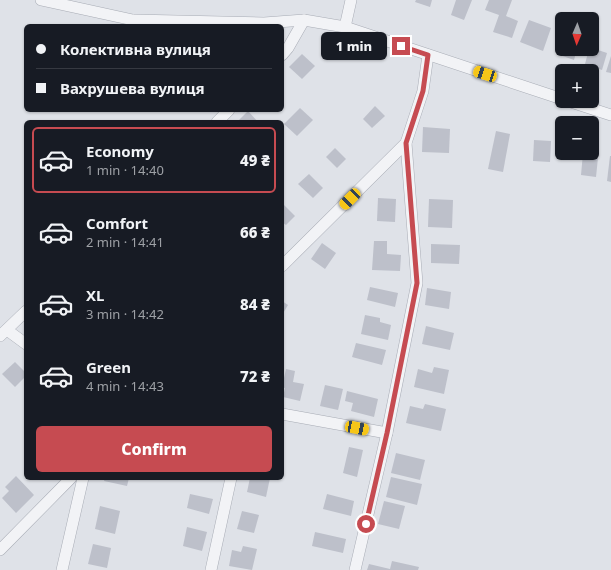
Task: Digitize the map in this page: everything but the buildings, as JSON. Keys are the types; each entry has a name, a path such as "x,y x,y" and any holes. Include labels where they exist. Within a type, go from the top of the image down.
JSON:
{"street":[{"path":"41,0 132,20 264,23 304,20 345,27 555,97"},
{"path":"345,27 351,0"},
{"path":"284,53 304,20"},
{"path":"355,570 387,433 417,283 406,143 423,91 428,55"},
{"path":"590,108 611,115"},
{"path":"219,120 227,112"},
{"path":"284,264 406,143"},
{"path":"24,313 3,333 24,343"},
{"path":"284,414 387,433"},
{"path":"0,550 69,480"},
{"path":"62,570 83,480"},
{"path":"211,570 231,480"}],"route":[{"path":"366,524 387,433 417,283 406,143 423,91 428,55 401,46"}]}
